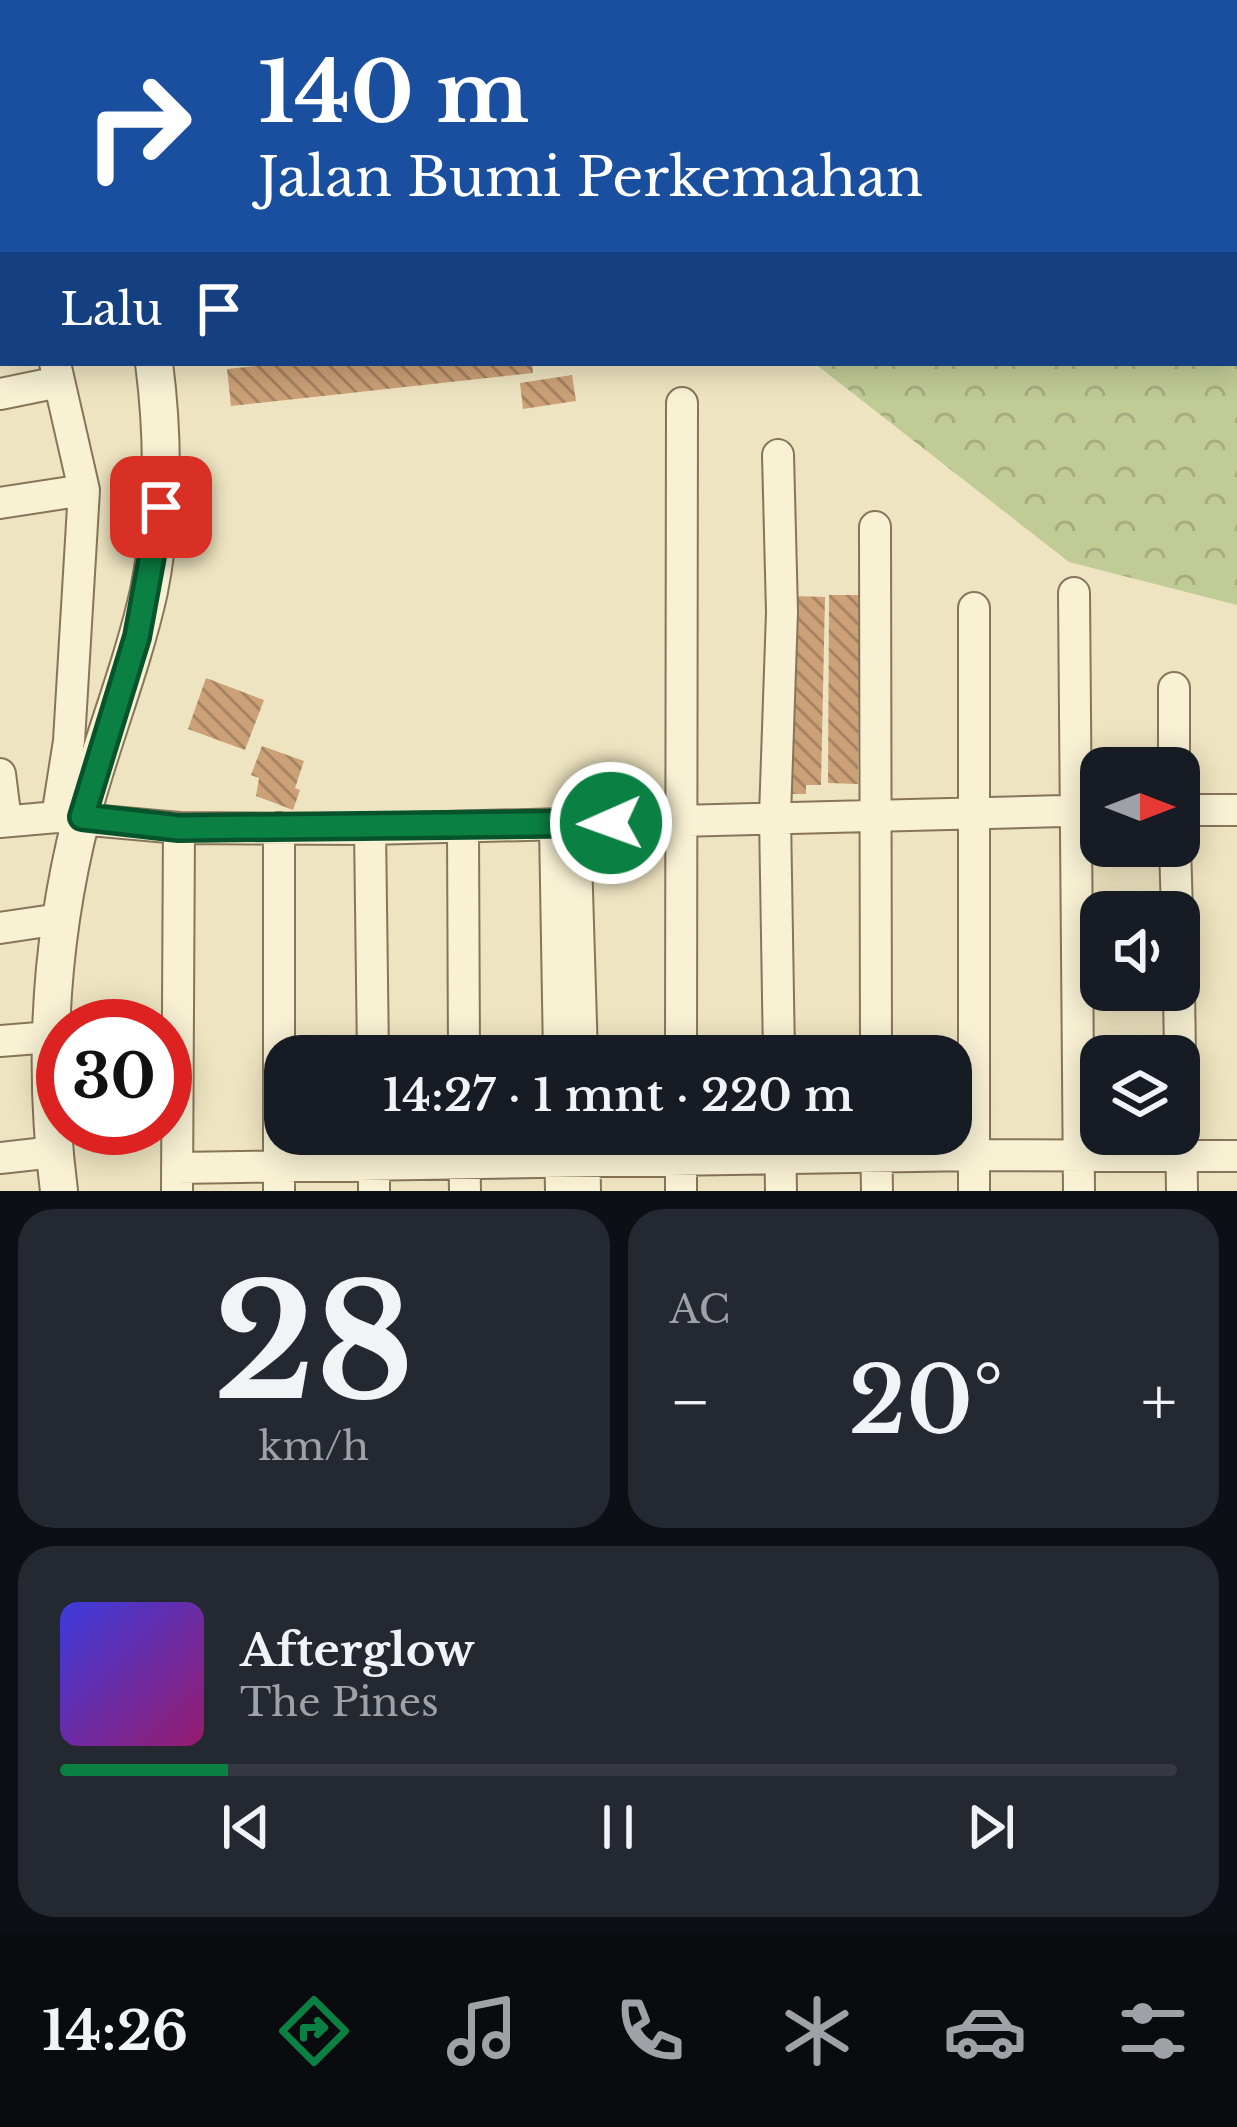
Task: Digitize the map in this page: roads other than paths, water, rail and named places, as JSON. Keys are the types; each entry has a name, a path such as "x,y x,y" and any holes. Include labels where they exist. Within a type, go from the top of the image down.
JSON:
{"street":[{"path":"69,817 137,637 152,568 163,476 154,366"},
{"path":"0,394 57,372 84,490 69,817 51,999"},
{"path":"681,1035 682,403"},
{"path":"778,455 782,612 775,816 779,1035"},
{"path":"0,503 84,490"},
{"path":"875,527 876,1035"},
{"path":"1075,592 1084,747"},
{"path":"974,608 974,1191"},
{"path":"1174,688 1174,747"},
{"path":"0,774 3,822 69,817 179,828 463,828 1080,810"},
{"path":"1200,810 1237,810"},
{"path":"560,1035 565,825"},
{"path":"565,825 580,1035"},
{"path":"179,828 177,1180 465,1178 573,1163 681,1162 724,1155"},
{"path":"279,828 279,1179"},
{"path":"463,828 464,1035"},
{"path":"370,829 373,1035"},
{"path":"1079,1191 1087,867"},
{"path":"0,928 60,919"},
{"path":"1179,1011 1182,1191"},
{"path":"0,1041 36,1037"},
{"path":"0,1158 36,1154"},
{"path":"54,1155 59,1191"},
{"path":"780,1155 781,1191"},
{"path":"876,1155 877,1191"},
{"path":"974,1155 1237,1156"}]}
